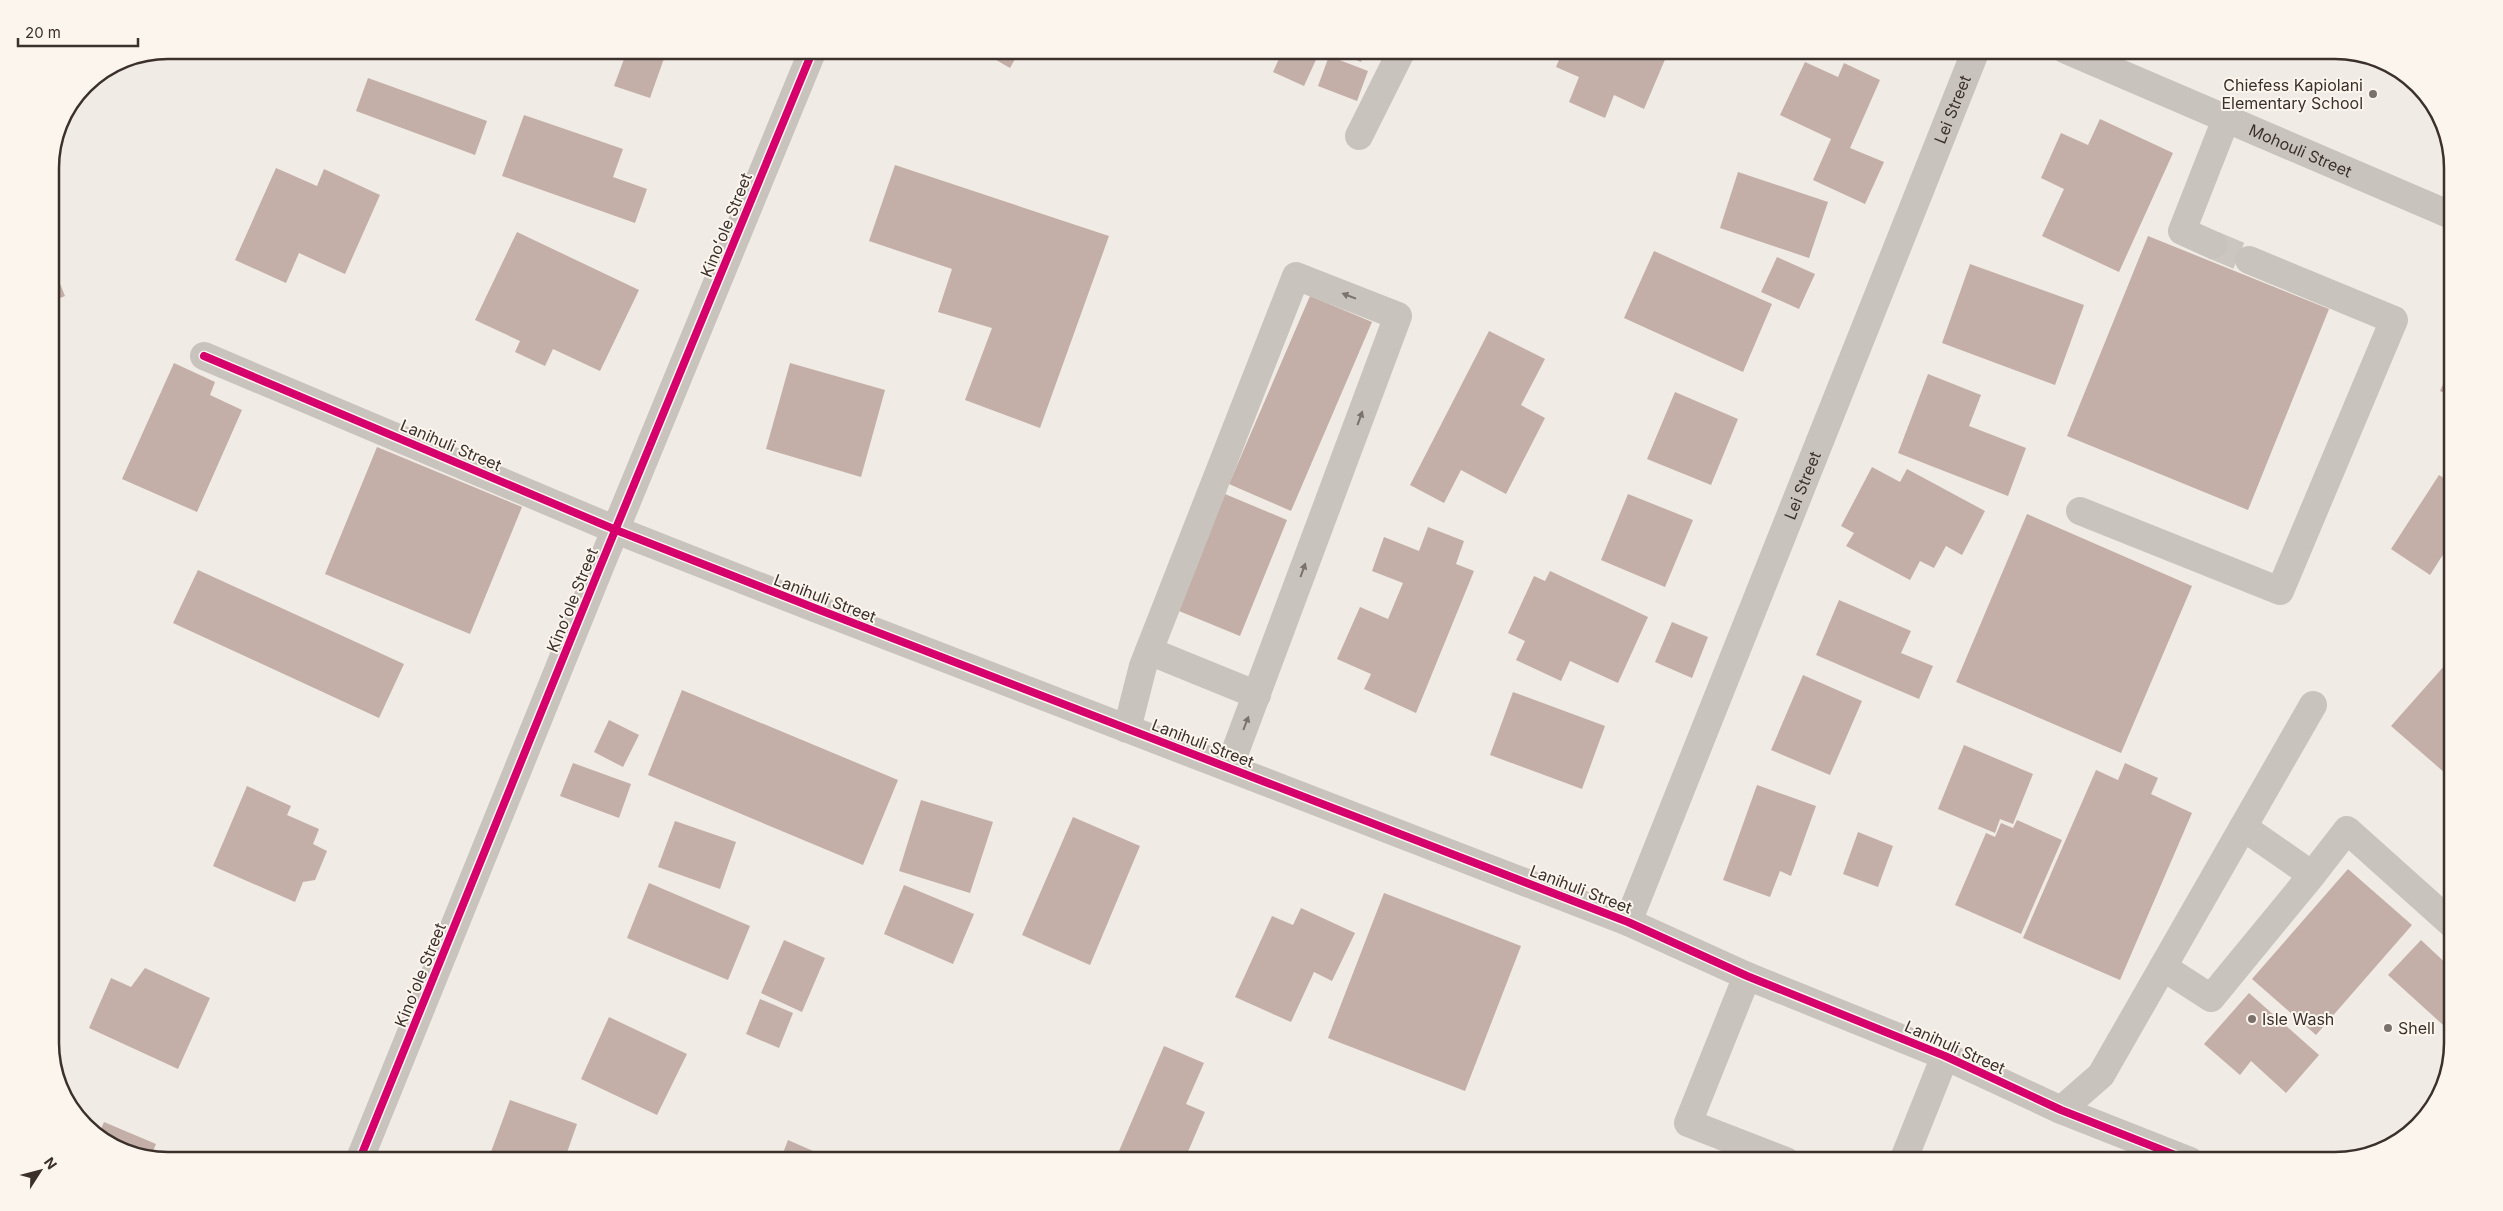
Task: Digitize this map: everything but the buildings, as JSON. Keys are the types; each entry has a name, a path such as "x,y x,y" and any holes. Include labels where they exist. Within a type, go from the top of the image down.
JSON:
{"street":[{"name":"Kinoʻole Street","path":"364,1152 809,59"},
{"path":"1359,136 1398,59"},
{"name":"Lei Street","path":"1628,922 1972,59"},
{"name":"Mohouli Street","path":"2087,59 2444,212"},
{"path":"2213,245 2182,231 2226,119"},
{"path":"2080,511 2280,592 2394,320 2250,260"},
{"path":"1127,729 1149,650 1296,276 1398,316 1229,768"},
{"name":"Lanihuli Street","path":"204,356 616,530 1628,922 1746,976 1946,1056 2061,1110 2167,1152"},
{"path":"1149,650 1256,695"},
{"path":"2061,1110 2101,1075 2313,704"},
{"path":"2243,827 2312,875"},
{"path":"2163,967 2211,998 2347,830 2444,917"},
{"path":"1746,976 1688,1123 1763,1152"},
{"path":"1907,1152 1946,1056"}],"tunnel":[{"path":"2213,245 2249,260"}],"cycle path":[{"path":"363,1152 600,567 809,59"},
{"path":"204,356 616,530 1628,922 1747,976 1945,1056 2061,1110 2167,1152"}],"place":[{"name":"Chiefess Kapiolani Elementary School","path":"2373,94"},
{"name":"Isle Wash","path":"2252,1019"},
{"name":"Shell","path":"2388,1028"}]}
